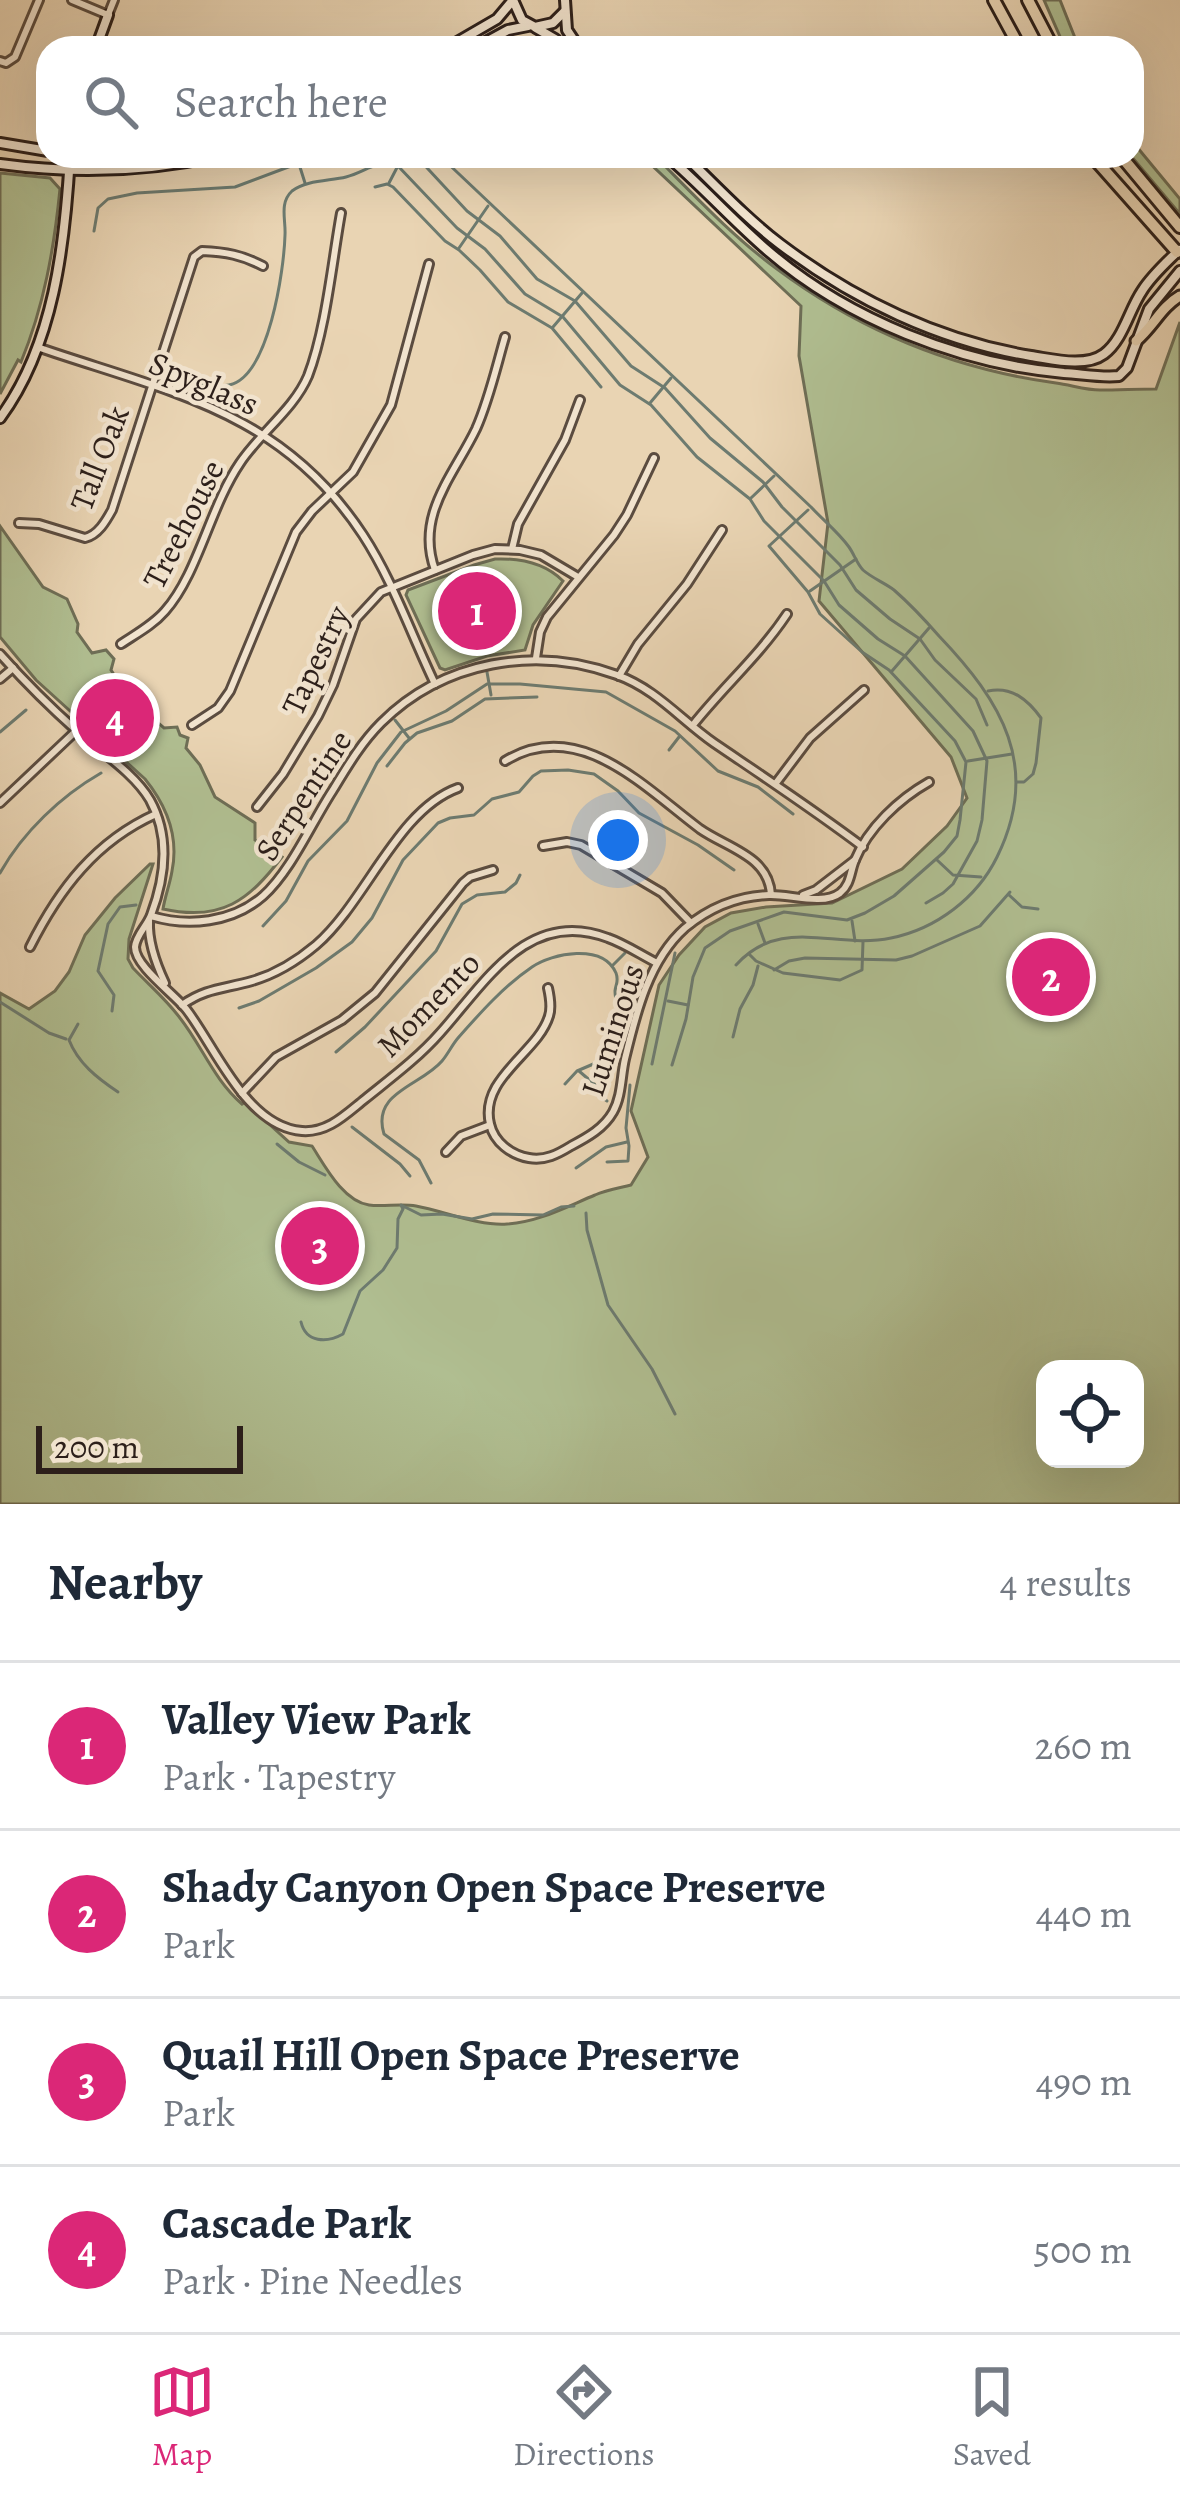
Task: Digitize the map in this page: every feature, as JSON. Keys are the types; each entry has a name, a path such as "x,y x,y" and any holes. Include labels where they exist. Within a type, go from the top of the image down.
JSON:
{"highway":[{"path":"994,0 1014,36"},
{"path":"1028,0 1047,36"},
{"path":"1103,168 1179,252"},
{"path":"1131,168 1180,227"}],"main road":[{"path":"513,0 518,15 550,36"},
{"path":"468,36 497,19 513,0"},
{"path":"499,36 512,29 546,27 565,5"},
{"path":"565,5 571,36"},
{"path":"100,36 108,15"},
{"path":"0,143 36,149"},
{"path":"0,164 36,167"},
{"path":"46,168 114,168"},
{"path":"680,168 769,252 850,305 942,348 976,358 1050,372 1119,376 1127,368 1149,308 1180,271"},
{"path":"697,168 808,265 903,317 996,350 1093,360 1119,334 1142,290 1179,252"},
{"path":"0,418 18,392 37,347 60,252 69,170"},
{"path":"742,226 746,215"},
{"path":"1136,341 1180,296"}],"street":[{"path":"0,61 15,57 39,0"},
{"path":"72,0 108,15 114,0"},
{"name":"Treehouse","path":"121,644 160,616 179,591 223,490 309,372 341,213"},
{"name":"Tall Oak","path":"19,523 85,538 99,530 112,510 196,254 202,250 231,252 262,266"},
{"path":"192,724 214,711 230,692 292,540 312,511 356,467 391,405 429,264"},
{"path":"435,570 429,542 433,512 482,415 506,337"},
{"name":"Spyglass","path":"37,347 205,403 262,433 308,470 363,536 435,684"},
{"path":"578,577 548,558 512,549 518,524 565,440 580,400"},
{"path":"536,659 543,624 620,526 654,458"},
{"path":"619,676 722,530"},
{"name":"Tapestry","path":"257,807 312,727 333,685 356,619 376,596 484,551 512,549"},
{"path":"693,726 756,657 787,614"},
{"path":"0,654 141,788 156,814 164,851 149,932 166,986"},
{"name":"Serpentine","path":"150,918 218,919 260,898 278,878 369,736 398,708 435,684 495,663 536,659 619,676 661,699 863,847"},
{"path":"0,680 13,668"},
{"path":"776,783 810,738 864,690"},
{"path":"0,803 76,730"},
{"path":"505,761 527,750 557,748 614,763 704,831 758,864 770,882 771,895"},
{"name":"Luminous","path":"548,988 549,1017 493,1093 489,1107 490,1125 498,1140 525,1158 555,1155 600,1128 617,1104 628,1051 657,963 691,923 731,902 771,895 824,898 840,893 863,847 896,806 929,782"},
{"path":"182,1004 203,991 266,976 314,948 339,922 414,819 434,799 458,788"},
{"path":"30,947 49,910 81,868 115,836 156,814"},
{"path":"543,846 581,845 662,893 691,923"},
{"name":"Luminous","path":"799,896 816,890 855,860"},
{"path":"150,918 136,944 137,959 182,1004 242,1093 276,1057 366,1002 463,883 493,870"},
{"name":"Momento","path":"242,1093 277,1124 307,1132 323,1129 404,1067 438,1036 486,976 531,942 562,932 591,933 657,963"},
{"path":"446,1152 461,1136 490,1125"}],"green space":[{"path":"1044,0 1060,0 1074,36 1060,36"},
{"path":"1144,156 1180,199 1180,214 1141,168"},
{"path":"655,168 667,168 744,243 808,291 909,344 981,368 1089,389 1156,389 1180,322 1180,1504 0,1504 0,993 29,1009 55,991 85,935 115,898 153,864 129,939 128,959 133,968 180,1018 232,1095 289,1142 312,1146 351,1197 375,1205 416,1206 473,1221 507,1224 631,1185 648,1157 631,1111 659,985 679,955 705,927 731,913 832,903 902,869 947,826 967,798 951,757 819,601 828,523 799,356 801,306"},
{"path":"0,173 50,178 60,189 36,320 21,362 18,360 0,394"},
{"path":"0,526 43,587 67,599 77,632 92,653 106,650 114,659 111,670 129,698 164,728 177,727 188,738 186,748 215,797 255,823 255,840 282,857 245,896 218,910 163,909 174,846 159,800 145,779 36,680 0,637"},
{"path":"495,559 532,563 563,581 533,625 525,650 440,668 406,595 408,590"}],"waterway":[{"path":"94,231 98,208 108,199 235,187 286,168"},
{"path":"300,168 305,183"},
{"path":"165,372 214,385 243,378 272,320 288,196 298,187 369,168"},
{"path":"389,183 397,168"},
{"path":"400,168 525,294 563,317 620,385 651,405 697,457 750,499 764,521 824,581 839,605 905,656 973,731 987,761 977,841 953,884 926,903"},
{"path":"427,168 467,211 500,236 537,279 575,301 631,366 665,388 710,438 763,482 840,565 856,590 920,639 976,699 987,725"},
{"path":"453,168 811,507 845,542 863,570 917,612 981,685 1008,737 1016,793 1010,824 989,872 953,910 891,938 771,941 736,965"},
{"path":"375,187 393,187 508,302 552,328 601,387"},
{"path":"459,248 488,206"},
{"path":"553,327 582,293"},
{"path":"650,403 671,378"},
{"path":"751,498 774,476"},
{"path":"672,1065 693,977 705,948 730,931 784,912 847,920 865,913 894,896 957,836 966,762 955,741 889,670 820,614 769,546 808,510"},
{"path":"810,591 856,559"},
{"path":"892,671 929,628"},
{"path":"487,672 491,695"},
{"path":"263,926 286,901 308,861 347,821 377,763 401,732 487,684 606,692 675,731 718,771 758,787 793,814"},
{"path":"988,691 1019,696 1041,718 1033,774 1017,782"},
{"path":"387,766 417,733 452,721 485,699 537,697"},
{"path":"0,732 26,710"},
{"path":"395,720 409,738"},
{"path":"669,750 679,737"},
{"path":"968,761 1012,754"},
{"path":"239,1008 316,968 352,942 372,918 403,860 438,823 474,815 492,799 519,792 541,771 594,774 639,813 734,870"},
{"path":"0,873 44,816 101,773"},
{"path":"937,860 953,875 981,877"},
{"path":"336,1052 436,951 462,904 477,895 505,892 520,875"},
{"path":"774,970 805,958 896,960 912,956 980,926 1010,892"},
{"path":"1009,895 1022,907 1038,909"},
{"path":"112,1011 114,995 98,971 108,924 120,907 136,905"},
{"path":"852,921 855,941"},
{"path":"758,924 765,943"},
{"path":"749,954 783,973 840,980 862,970 863,942"},
{"path":"613,965 625,953"},
{"path":"652,1064 675,953"},
{"path":"431,1183 419,1160 384,1134 382,1120 391,1099 433,1070 475,1019 522,974 552,958 589,954 600,957 616,973 615,1017 598,1062 577,1071 565,1084"},
{"path":"733,1037 758,966"},
{"path":"668,1001 688,1005"},
{"path":"0,1002 66,1039"},
{"path":"78,1024 69,1040 73,1048 89,1069 118,1092"},
{"path":"579,1071 607,1101"},
{"path":"607,1162 628,1161 630,1085"},
{"path":"352,1127 410,1176"},
{"path":"576,1168 606,1147 627,1142"},
{"path":"277,1144 325,1175"},
{"path":"301,1322 307,1334 318,1339 343,1334 360,1291 383,1270 397,1248 401,1205 421,1215 472,1219 493,1214 543,1215 574,1206"},
{"path":"586,1213 608,1305 652,1369 675,1414"}],"place":[{"name":"Valley View Park","path":"477,611"},
{"name":"Cascade Park","path":"115,718"},
{"name":"Shady Canyon Open Space Preserve","path":"1051,977"},
{"name":"Quail Hill Open Space Preserve","path":"320,1246"}]}
